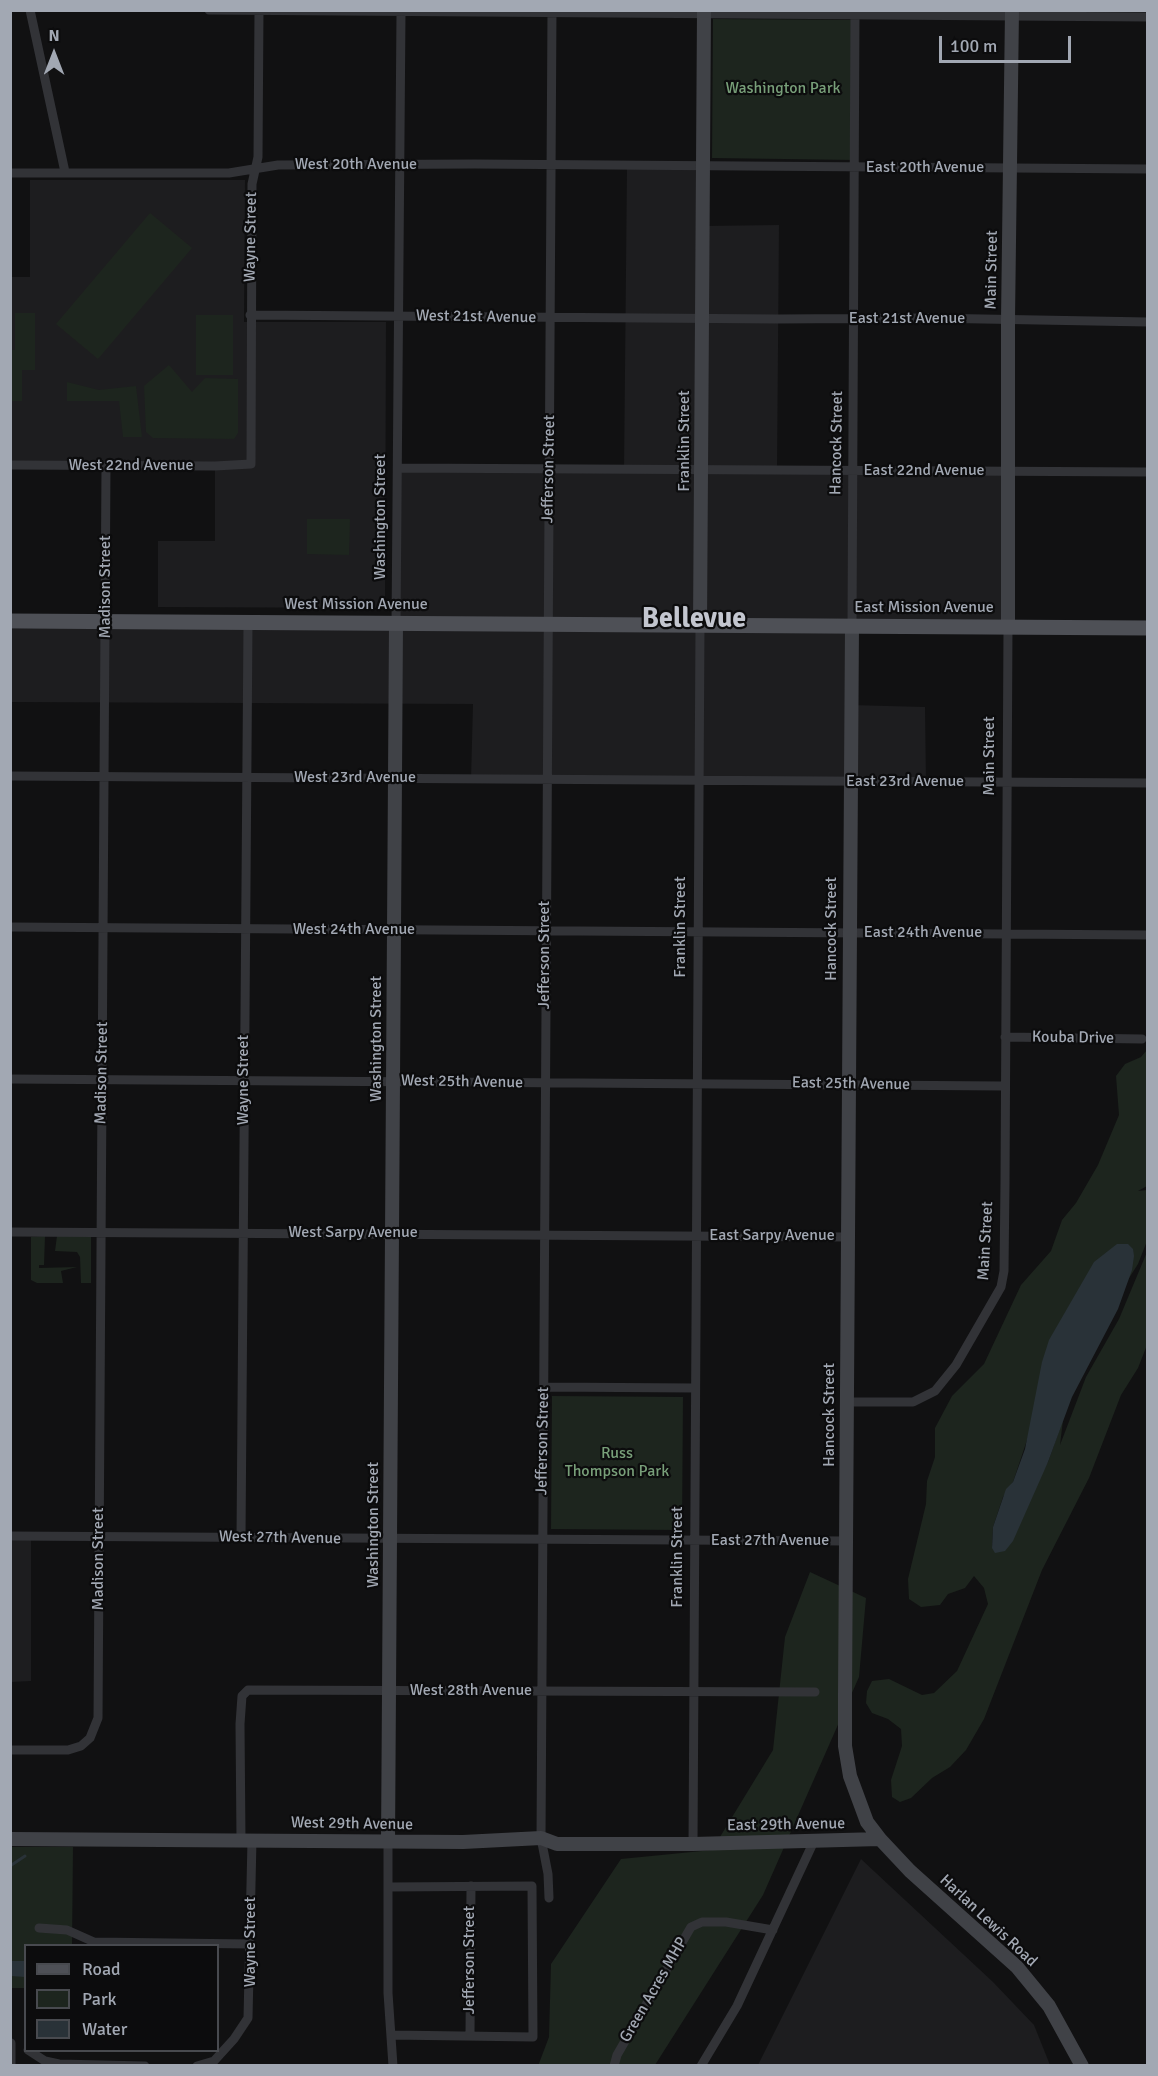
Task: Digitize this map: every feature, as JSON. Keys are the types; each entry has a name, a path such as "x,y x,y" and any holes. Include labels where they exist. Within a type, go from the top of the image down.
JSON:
{"main road":[{"name":"West Mission Avenue","path":"10,621 700,625"},
{"name":"East Mission Avenue","path":"700,625 1148,628"}],"street":[{"path":"30,10 65,172"},
{"path":"209,10 402,13 1012,13 1148,17"},
{"name":"Wayne Street","path":"251,464 252,184 256,170 259,12"},
{"name":"Jefferson Street","path":"549,1898 548,1874 541,1838 545,780 552,12"},
{"name":"Franklin Street","path":"693,1844 704,12"},
{"name":"Washington Street","path":"393,2066 388,1993 388,1841 402,13"},
{"name":"Hancock Street","path":"855,13 846,1746 850,1776 857,1798 867,1822 880,1839"},
{"name":"Main Street","path":"847,1402 913,1402 935,1391 946,1381 997,1297 1004,1271 1008,319 1012,13"},
{"name":"West 20th Avenue","path":"10,173 229,173 278,165 702,167"},
{"name":"East 20th Avenue","path":"702,167 1148,170"},
{"name":"West 21st Avenue","path":"250,315 702,318"},
{"name":"East 21st Avenue","path":"702,318 1148,322"},
{"name":"West 22nd Avenue","path":"10,465 251,464"},
{"name":"Madison Street","path":"10,1750 68,1750 81,1746 96,1729 106,466"},
{"path":"398,468 701,471"},
{"name":"East 22nd Avenue","path":"701,471 1148,472"},
{"name":"Wayne Street","path":"242,1537 249,623"},
{"name":"West 23rd Avenue","path":"10,776 699,781"},
{"name":"East 23rd Avenue","path":"699,781 1148,783"},
{"name":"West 24th Avenue","path":"10,927 698,932"},
{"name":"East 24th Avenue","path":"698,932 1148,934"},
{"name":"Kouba Drive","path":"1005,1037 1142,1039"},
{"name":"West 25th Avenue","path":"10,1079 697,1083"},
{"name":"East 25th Avenue","path":"697,1083 1004,1086"},
{"name":"West Sarpy Avenue","path":"10,1232 696,1236"},
{"name":"East Sarpy Avenue","path":"696,1236 847,1237"},
{"path":"544,1387 695,1388"},
{"name":"West 27th Avenue","path":"10,1536 694,1540"},
{"name":"East 27th Avenue","path":"694,1540 846,1541"},
{"name":"Wayne Street","path":"197,2066 214,2061 234,2039 248,2018 250,2008 250,1944 240,1724 242,1696 249,1690"},
{"name":"West 28th Avenue","path":"249,1690 815,1692"},
{"name":"West 29th Avenue","path":"10,1839 464,1842 541,1838 557,1844 693,1844"},
{"name":"East 29th Avenue","path":"693,1844 880,1839"},
{"name":"Harlan Lewis Road","path":"880,1839 910,1871 1017,1967 1049,2006 1082,2066"},
{"path":"701,2066 737,2006 814,1841"},
{"name":"Jefferson Street","path":"470,2035 471,1886"},
{"path":"389,1887 532,1886 533,2037 392,2035"},
{"name":"Green Acres MHP","path":"614,2066 616,2055 692,1927 702,1922 726,1922 773,1930"},
{"path":"39,1928 67,1930 94,1942 250,1944"},
{"path":"11,2043 11,2066"},
{"path":"30,2052 45,2061 59,2064 145,2066"}],"shaded area":[{"path":"627,167 702,167 703,226 779,225 777,471 1008,471 1008,627 853,626 851,705 925,707 926,782 471,779 473,704 11,702 11,629 396,624 398,468 624,470"},
{"path":"30,180 245,180 244,322 386,322 385,608 158,607 158,541 215,541 215,467 11,465 11,277 30,277"},
{"path":"10,1536 31,1536 31,1681 11,1682"},
{"path":"861,1859 993,1982 1034,2025 1050,2065 758,2065"}],"green space":[{"name":"Washington Park","path":"713,19 855,20 855,160 712,158"},
{"path":"150,213 192,248 98,359 56,324"},
{"path":"15,313 35,313 35,370 22,370 22,401 11,401 10,350 15,350"},
{"path":"196,315 233,315 233,375 196,375"},
{"path":"169,365 192,392 205,378 238,379 238,433 234,439 153,438 146,432 144,386"},
{"path":"67,382 99,390 136,386 142,437 123,437 119,401 67,401"},
{"path":"307,519 350,519 349,555 307,554"},
{"path":"1147,1050 1147,1186 1138,1191 1147,1190 1147,1241 1138,1264 1028,1437 1013,1482 1003,1497 993,1527 992,1547 1036,1484 1048,1462 1063,1420 1060,1445 1086,1377 1119,1319 1147,1252 1147,1345 1138,1368 1121,1395 1089,1478 1042,1570 984,1719 966,1750 950,1767 932,1778 911,1798 900,1802 892,1797 891,1780 902,1746 901,1729 888,1719 872,1713 866,1703 867,1691 872,1681 889,1679 922,1695 934,1693 957,1671 988,1604 984,1588 974,1576 965,1588 948,1594 940,1605 921,1607 909,1599 908,1579 926,1504 927,1481 935,1457 935,1428 952,1396 984,1364 1021,1285 1051,1251 1062,1220 1076,1203 1098,1165 1119,1115 1116,1076 1125,1064 1141,1057"},
{"path":"45,1236 44,1265 39,1265 39,1268 77,1267 61,1271 63,1283 37,1283 31,1280 31,1237"},
{"path":"57,1236 91,1236 91,1283 81,1283 80,1257 77,1252 55,1251"},
{"name":"Russ Thompson Park","path":"552,1396 683,1397 682,1530 551,1529"},
{"path":"810,1572 866,1598 859,1677 763,1895 655,2065 538,2066 549,2037 551,1964 621,1859 712,1850 773,1750 785,1637"},
{"path":"11,1847 73,1847 72,1944 24,1944 24,1988 11,1988"}],"water":[{"path":"1117,1244 1128,1244 1133,1249 1134,1256 1132,1270 1118,1309 1072,1397 1048,1462 1013,1541 1005,1551 995,1553 992,1548 993,1527 1006,1489 1013,1482 1025,1449 1042,1362 1049,1340 1094,1262"},
{"path":"11,1961 24,1961 24,1977 11,1976"}],"waterway":[{"path":"10,1866 25,1856"}],"district":[{"name":"Bellevue","path":"694,620"}]}
